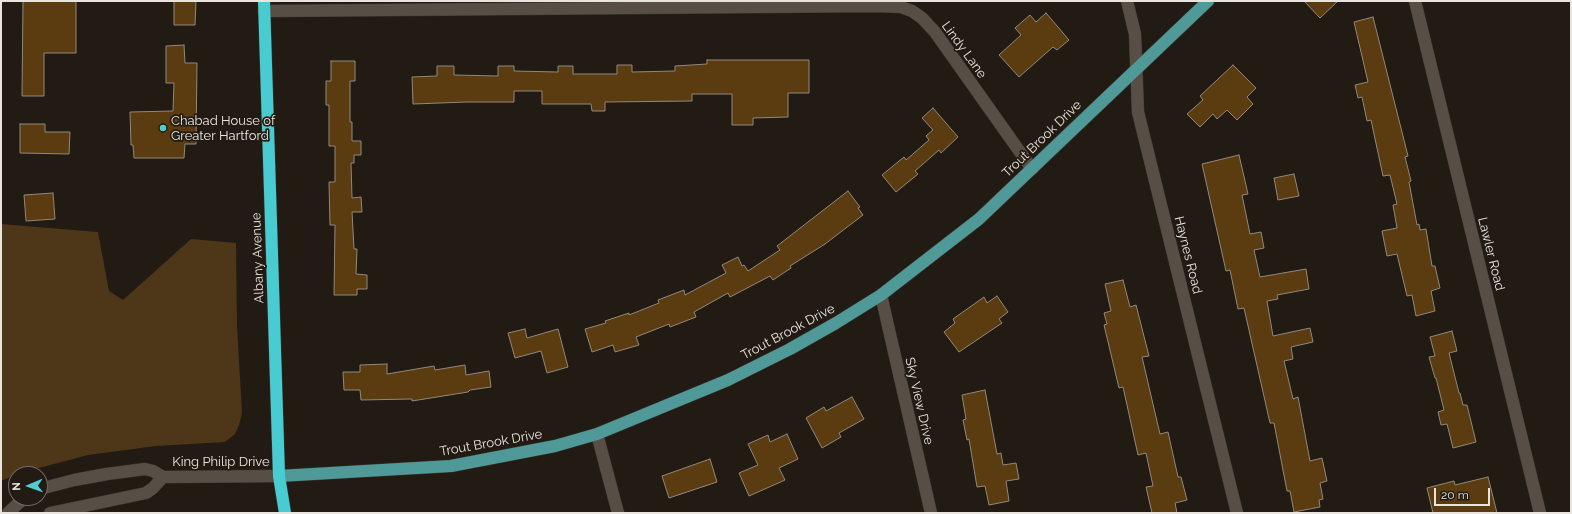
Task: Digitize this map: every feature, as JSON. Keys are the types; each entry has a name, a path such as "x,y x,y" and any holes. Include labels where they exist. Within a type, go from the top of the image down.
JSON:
{"highway":[{"name":"Albany Avenue","path":"264,6 279,476 285,513"}],"main road":[{"name":"Trout Brook Drive","path":"279,476 451,466 555,446 597,434 728,380 836,323 881,295 979,218 1208,1"}],"street":[{"name":"Haynes Road","path":"1127,1 1135,34 1138,112 1237,513"},
{"name":"Lawler Road","path":"1415,1 1540,513"},
{"name":"Lindy Lane","path":"264,6 901,7 912,11 922,18 935,32 1032,169"},
{"name":"Sky View Drive","path":"881,295 931,513"},
{"path":"597,434 618,513"},
{"name":"King Philip Drive","path":"48,487 74,480 128,470 145,469 153,471 163,477 279,476"},
{"name":"King Philip Drive","path":"50,513 146,493 163,477"}],"shaded area":[{"path":"1,224 98,232 109,291 123,300 191,239 236,243 237,326 242,413 235,434 225,442 156,446 88,455 46,466 8,466 8,478 1,481"}],"building":[{"path":"23,1 76,1 76,53 44,53 44,96 22,96"},
{"path":"174,1 196,1 195,25 174,25"},
{"path":"1304,1 1338,1 1320,18"},
{"path":"1046,13 1069,40 1057,50 1053,47 1019,77 999,55 1021,35 1015,28 1030,15 1036,22"},
{"path":"1373,17 1408,156 1405,157 1411,181 1409,182 1417,225 1419,224 1420,230 1426,229 1432,266 1435,266 1440,288 1431,291 1435,311 1416,316 1412,295 1407,296 1397,254 1387,256 1382,231 1397,228 1393,205 1397,204 1390,175 1383,176 1371,120 1367,121 1362,97 1358,98 1355,85 1368,82 1354,22"},
{"name":"Chabad House of Greater Hartford","path":"184,45 185,63 197,63 196,144 185,144 184,158 134,158 133,145 131,145 130,112 173,111 174,83 166,83 166,46"},
{"path":"707,60 809,60 809,93 788,93 788,117 753,118 753,125 732,125 732,94 692,94 692,101 605,102 605,111 592,111 591,104 542,104 542,91 514,91 514,102 413,104 412,77 437,76 437,66 454,66 454,75 498,76 498,66 514,66 514,71 558,72 558,66 573,66 573,74 617,74 617,65 632,65 632,72 675,71 675,66 707,64"},
{"path":"331,61 355,61 355,81 350,81 350,122 352,122 352,141 361,141 361,155 354,155 354,163 351,163 352,198 361,197 362,212 352,212 354,249 357,249 356,274 367,275 367,289 357,289 357,295 334,295 335,225 330,225 329,182 335,182 335,146 329,146 329,105 326,105 326,81 331,81"},
{"path":"1233,65 1256,88 1247,97 1253,104 1237,120 1227,110 1217,119 1213,114 1200,127 1187,114 1203,100 1200,96"},
{"path":"933,108 958,137 941,153 939,150 915,171 918,174 896,192 882,175 904,157 906,160 929,140 926,136 933,130 922,118"},
{"path":"20,124 45,124 45,132 70,132 69,154 20,153"},
{"path":"1239,155 1248,194 1242,195 1250,234 1261,232 1264,248 1254,250 1260,277 1306,269 1309,289 1277,295 1278,299 1267,301 1273,336 1310,328 1313,342 1291,347 1293,359 1284,361 1293,399 1298,397 1310,461 1322,458 1327,481 1320,483 1323,499 1319,500 1320,507 1294,512 1290,491 1287,491 1274,423 1270,423 1244,308 1238,309 1230,270 1226,271 1202,164"},
{"path":"1294,174 1299,196 1278,200 1274,178"},
{"path":"848,191 860,207 858,208 863,215 825,244 790,266 791,268 773,280 770,276 730,297 728,293 694,312 696,317 670,327 669,324 636,337 639,345 615,352 613,345 592,352 585,329 606,323 605,321 629,313 629,315 659,303 658,300 684,290 685,295 726,273 722,265 738,257 742,266 744,265 748,271 780,250 777,246"},
{"path":"53,193 55,219 26,221 24,195"},
{"path":"1123,280 1130,307 1136,305 1149,356 1142,357 1160,434 1168,432 1178,477 1181,477 1187,500 1175,503 1177,513 1152,513 1146,487 1153,486 1146,453 1138,455 1123,387 1119,388 1104,325 1107,324 1104,313 1111,311 1105,284"},
{"path":"997,296 1008,312 999,319 1002,323 959,352 944,332 955,323 953,319 984,297 987,303"},
{"path":"525,329 527,338 558,329 568,367 547,373 541,351 515,358 508,333"},
{"path":"1452,331 1457,351 1449,353 1463,405 1467,405 1476,442 1453,448 1447,424 1441,425 1438,412 1444,410 1429,357 1435,356 1430,337"},
{"path":"387,364 387,374 434,366 435,370 465,365 466,375 489,371 491,387 412,401 412,399 361,400 360,390 344,390 343,372 360,372 360,365"},
{"path":"985,390 997,454 1001,453 1003,465 1016,463 1019,479 1006,481 1009,501 989,505 985,486 977,487 969,439 967,440 963,420 966,419 962,395"},
{"path":"852,397 864,419 839,433 841,437 822,448 806,418 824,407 826,411"},
{"path":"787,434 798,459 779,468 785,480 749,496 739,473 758,465 748,444 768,435 770,442"},
{"path":"710,459 717,482 669,498 662,476"},
{"path":"1488,477 1497,513 1433,513 1427,488 1454,481 1455,485"}],"place":[{"name":"Chabad House of Greater Hartford","path":"163,128"}]}
